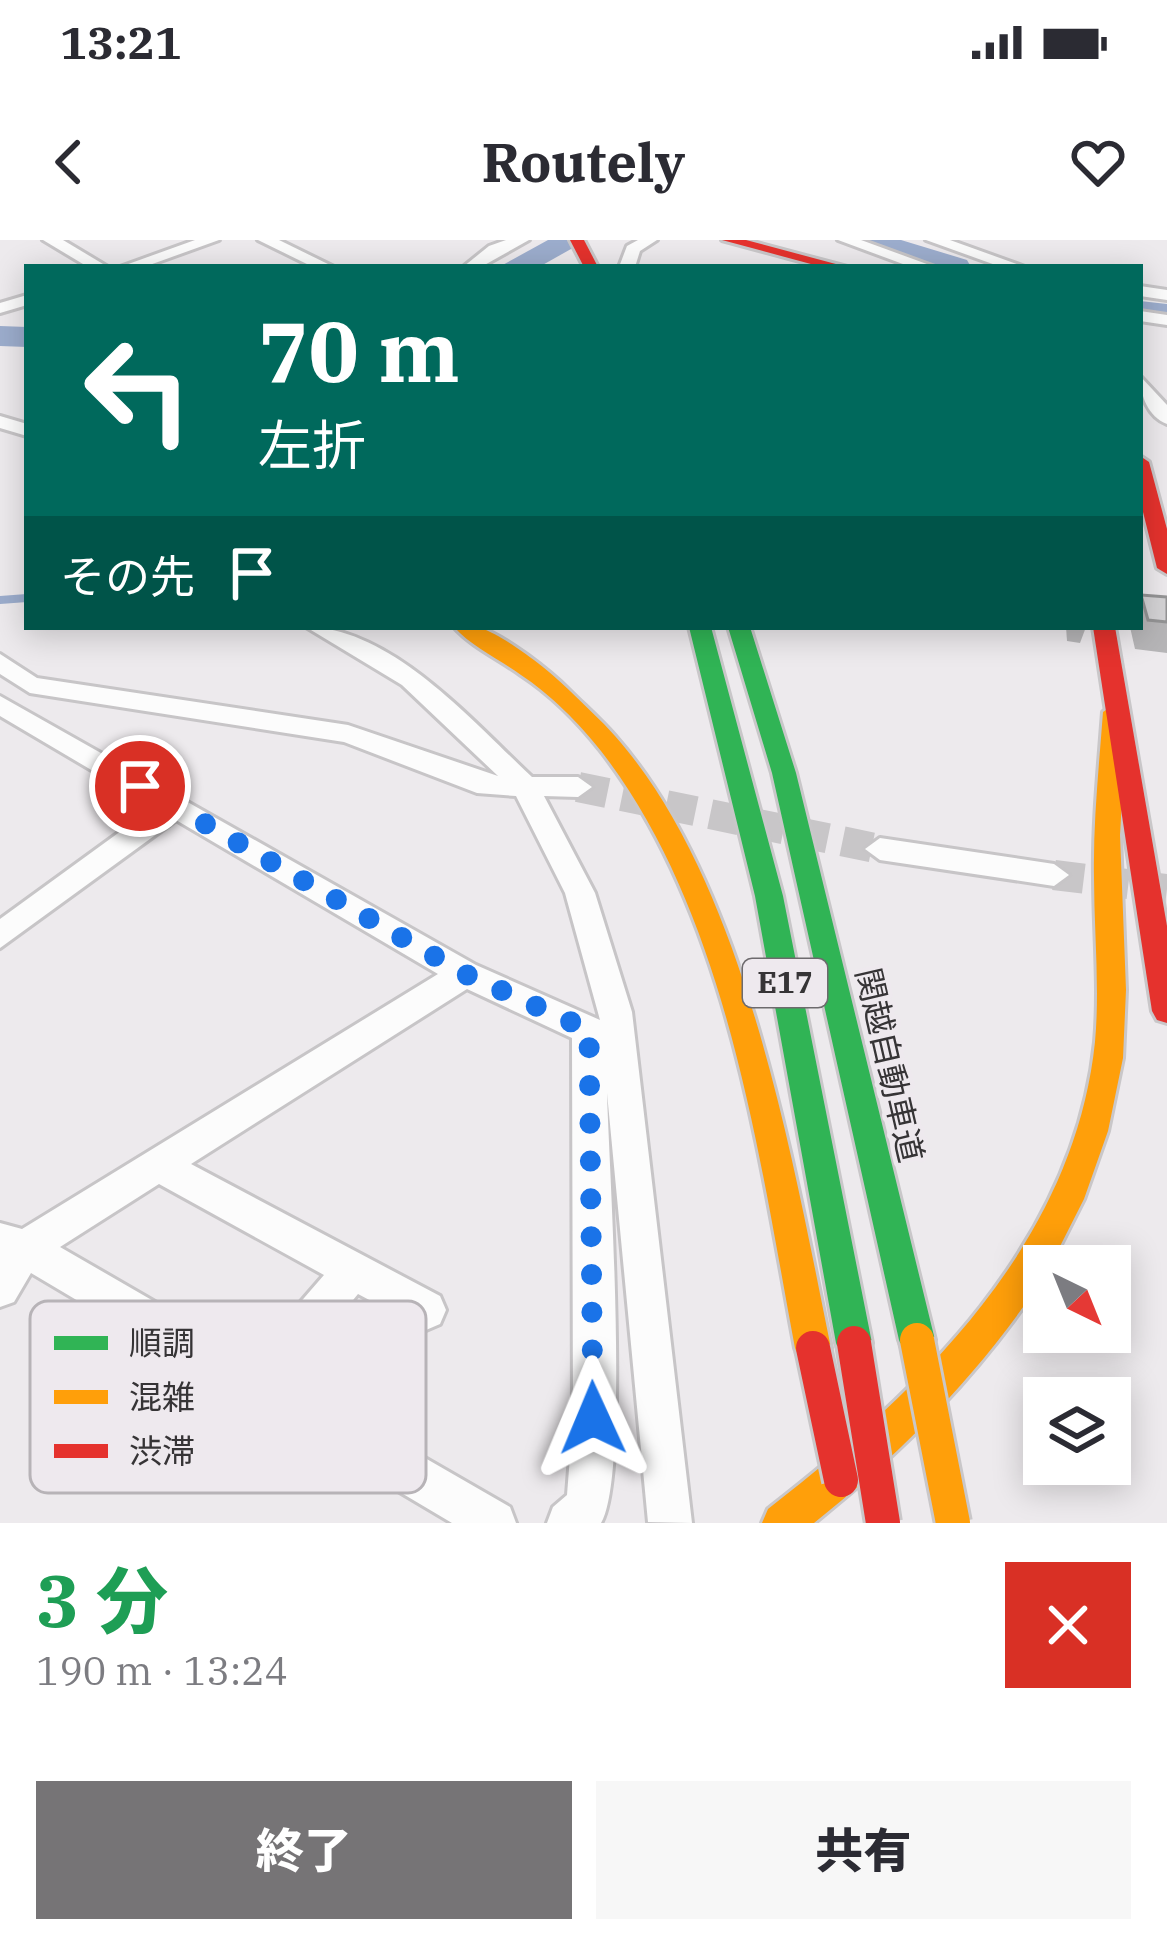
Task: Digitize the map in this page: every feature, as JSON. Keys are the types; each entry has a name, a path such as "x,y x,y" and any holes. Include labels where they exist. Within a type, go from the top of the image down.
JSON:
{"highway":[{"path":"729,240 828,264"},
{"path":"1143,474 1167,569"},
{"path":"1143,528 1167,569"},
{"path":"469,630 550,686 604,740 674,849 708,924 737,1015 845,1501"},
{"name":"E17","path":"701,630 769,896 854,1343 883,1523"},
{"name":"関越自動車道","path":"744,630 784,773 917,1340 953,1523"},
{"path":"1104,630 1114,712 1144,852 1167,1011"},
{"path":"782,1523 891,1438 961,1364 1021,1282 1062,1209 1091,1140 1108,1058 1107,848 1114,712"}],"street":[{"path":"51,240 95,264"},
{"path":"137,264 211,240"},
{"path":"266,240 319,264"},
{"path":"473,240 496,261 521,240"},
{"path":"627,264 633,249 649,240"},
{"path":"846,240 918,264"},
{"path":"940,241 1008,264"},
{"path":"1143,386 1167,418"},
{"path":"323,630 411,679 524,785 580,893 602,1021 670,1522"},
{"path":"0,662 30,685 348,734 488,786 578,787"},
{"path":"0,705 465,974 602,1021"},
{"path":"0,936 175,806"},
{"path":"880,849 1054,875"},
{"path":"0,1288 13,1245 158,1165 465,974"},
{"path":"569,1523 588,1504 602,1021"},
{"path":"158,1165 409,1301"},
{"path":"13,1245 111,1301"},
{"path":"328,1301 353,1271"},
{"path":"426,1483 494,1523"}],"building":[{"path":"1143,595 1167,597 1167,622 1148,620"}],"waterway":[{"path":"520,264 572,240"},
{"path":"870,240 946,264"},
{"path":"1143,311 1167,314"},
{"path":"0,336 24,337"},
{"path":"0,600 24,598"}],"tunnel":[{"path":"578,787 880,849"},
{"path":"1054,875 1167,889"}],"traffic: fast":[{"path":"701,630 769,896 854,1343"},
{"path":"740,630 784,773 917,1340"}],"traffic: slow":[{"path":"469,630 548,683 608,743 658,817 698,900 731,990 757,1083 813,1348"},
{"path":"782,1523 895,1430 946,1378 1034,1262 1067,1199 1092,1131 1108,1058 1107,855 1115,712"},
{"path":"917,1340 953,1523"}],"traffic: jam":[{"path":"577,240 589,264"},
{"path":"729,240 828,264"},
{"path":"1143,474 1167,568"},
{"path":"1104,630 1167,1011"},
{"path":"854,1343 883,1523"},
{"path":"813,1348 841,1480"}],"route":[{"path":"140,786 465,974 589,1030 593,1418"}]}
